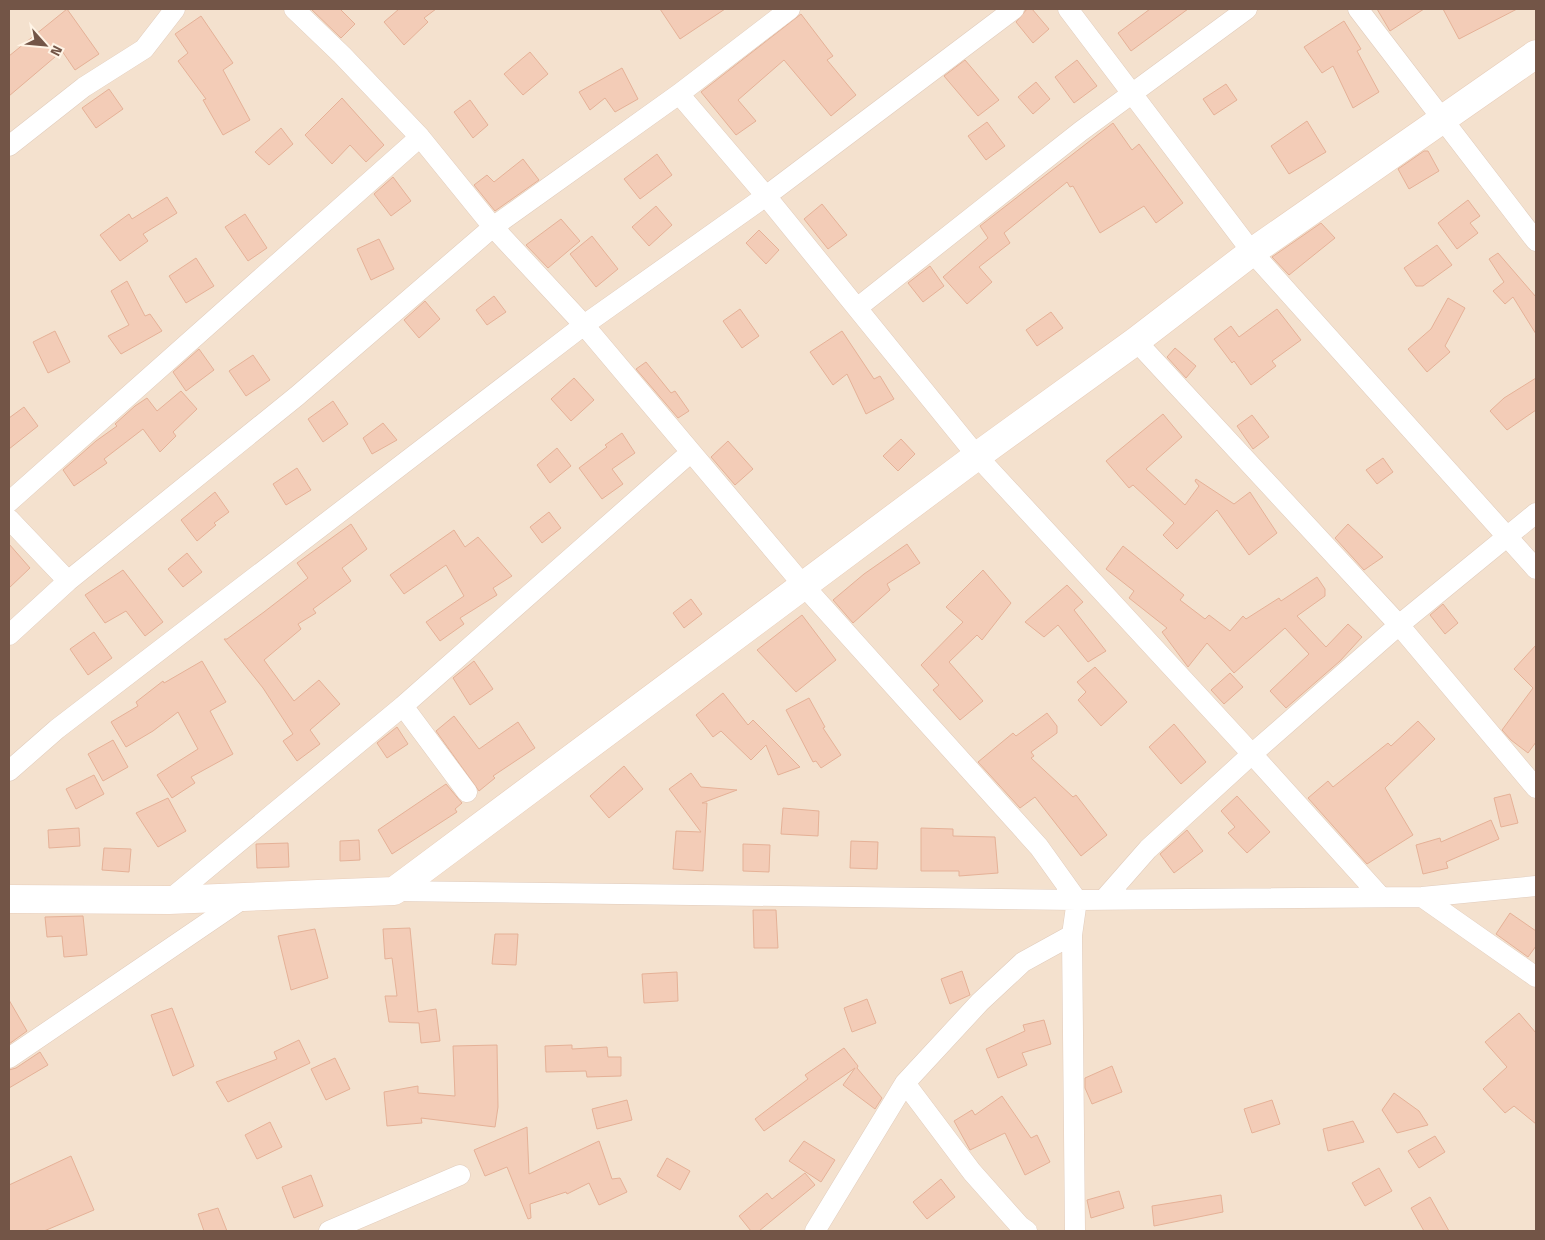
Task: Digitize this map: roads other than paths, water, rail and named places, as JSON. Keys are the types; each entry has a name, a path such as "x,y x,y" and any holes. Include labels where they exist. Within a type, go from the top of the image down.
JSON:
{"street":[{"path":"9,146 84,87 144,49 175,9"},
{"path":"294,9 342,55 420,137 493,227 584,325 804,586 1039,847 1077,900 1072,935 1075,1231"},
{"path":"9,635 68,581 297,396 493,227 680,94 790,9"},
{"path":"9,771 65,723 584,325 766,196 1014,9"},
{"path":"1068,9 1134,92 1252,252 1536,569"},
{"path":"857,308 1081,131 1247,9"},
{"path":"1358,9 1536,241"},
{"path":"394,890 977,456 1136,341 1252,252 1441,118 1536,54"},
{"path":"680,94 766,196 977,456 1381,897"},
{"path":"9,502 420,137"},
{"path":"1136,341 1399,625 1536,788"},
{"path":"169,900 403,706 690,453"},
{"path":"1105,898 1148,849 1252,754 1399,625 1536,513"},
{"path":"9,519 68,581"},
{"path":"403,706 467,792"},
{"path":"9,899 169,900 394,890 1077,900 1105,898 1422,897 1536,886"},
{"path":"1422,897 1536,977"},
{"path":"9,1058 244,898"},
{"path":"815,1231 905,1083 980,1002 1023,962 1072,935"},
{"path":"905,1083 972,1172 1020,1226 1027,1231"},
{"path":"329,1231 460,1174"}]}
